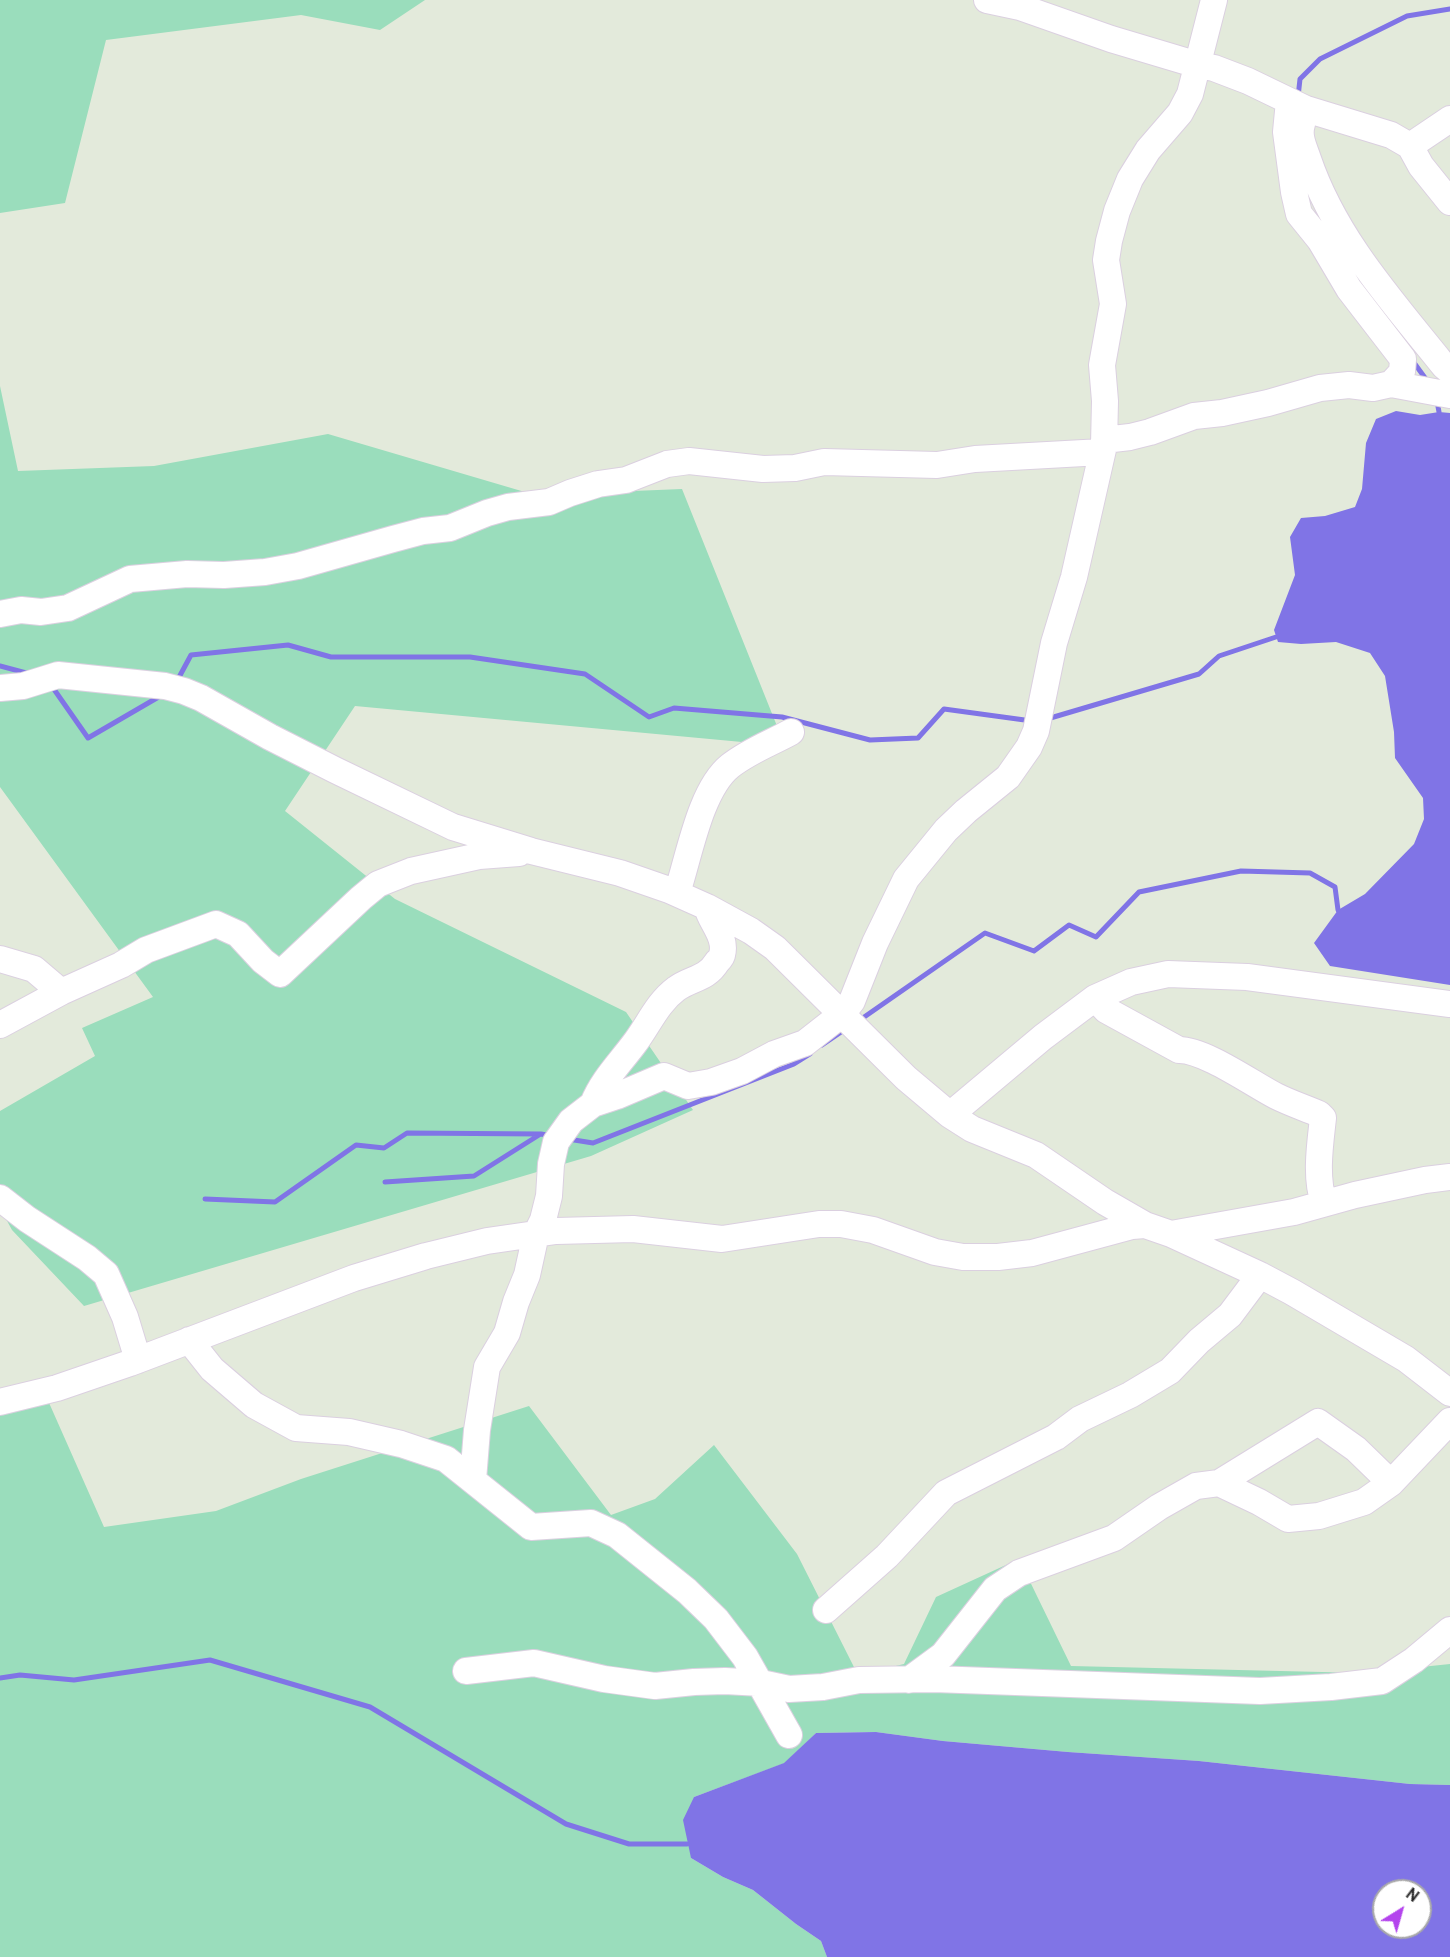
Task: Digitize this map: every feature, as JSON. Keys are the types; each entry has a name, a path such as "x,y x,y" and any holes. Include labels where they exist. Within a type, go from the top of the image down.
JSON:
{"street":[{"path":"987,0 1020,7 1073,27 1214,68 1248,81 1298,105 1391,135 1410,146 1421,166 1450,202"},
{"path":"473,1480 477,1430 487,1367 507,1333 527,1275 536,1234 543,1220 549,1196 551,1164 556,1142 571,1121 593,1104 664,1076 688,1086 711,1082 742,1071 774,1054 805,1043 842,1014 852,1001 875,943 906,879 946,830 1008,777 1029,747 1035,731 1054,643 1074,577 1103,446 1105,401 1102,365 1113,304 1106,260 1109,241 1117,211 1130,179 1148,150 1180,113 1190,94 1214,0"},
{"path":"1298,105 1299,132 1312,171 1333,218 1372,275 1450,371"},
{"path":"1298,105 1286,132 1299,214 1320,240 1349,289 1403,359 1402,372 1391,384"},
{"path":"1410,146 1450,119"},
{"path":"0,614 21,610 41,612 68,608 130,579 187,574 224,575 265,572 298,566 423,531 450,528 508,507 549,502 598,484 626,480 667,464 689,461 762,468 795,468 824,462 937,465 1103,446 1194,416 1257,405 1320,388 1349,385 1373,387 1391,384 1450,395"},
{"path":"0,688 23,686 58,675 165,686 184,691 335,770 453,826 531,851 620,873 707,907 751,931 775,948 906,1078 950,1115 972,1129 1036,1155 1074,1183 1145,1225 1171,1234 1260,1275 1406,1359 1450,1393"},
{"path":"677,894 712,787 728,768 748,753 791,732"},
{"path":"0,1025 146,950 216,924 238,934 263,961 280,974 378,884 411,872 479,856 531,851"},
{"path":"593,1104 599,1089 634,1045 660,1004 676,988 712,970 722,954 721,936 707,907"},
{"path":"0,959 34,969 62,992"},
{"path":"950,1115 1095,998 1131,982 1168,974 1247,977 1450,1004"},
{"path":"1095,998 1106,1010 1179,1050 1192,1052 1229,1069 1276,1096 1320,1114 1323,1118 1319,1162 1324,1203"},
{"path":"1171,1234 1294,1212 1425,1179 1450,1177"},
{"path":"0,1198 27,1219 87,1257 106,1274 125,1317 138,1360"},
{"path":"0,1402 57,1388 138,1360 354,1278 426,1256 536,1234 556,1231 633,1230 722,1239 819,1224 841,1224 873,1230 934,1252 963,1257 998,1257 1032,1253 1131,1226 1145,1225"},
{"path":"826,1610 886,1556 946,1493 1056,1437 1080,1419 1130,1395 1170,1371 1199,1341 1230,1315 1260,1275"},
{"path":"189,1340 213,1369 254,1405 296,1428 349,1432 401,1444 446,1459 531,1527 591,1523 617,1534 687,1591 716,1618 745,1657 789,1735"},
{"path":"1219,1483 1259,1502 1288,1520 1319,1516 1364,1502 1391,1483 1450,1421"},
{"path":"909,1680 943,1655 995,1589 1019,1573 1114,1538 1159,1506 1196,1486 1219,1483 1318,1422 1356,1449 1391,1483"},
{"path":"466,1671 534,1663 604,1679 654,1686 694,1682 761,1683 789,1689 823,1688 859,1680 934,1679 1260,1691 1331,1687 1382,1681 1414,1660 1450,1630"}],"green space":[{"path":"0,0 425,0 380,30 301,15 106,40 65,203 0,213"},
{"path":"0,386 18,471 154,466 328,434 535,495 682,489 785,746 355,706 285,811 395,899 626,1012 693,1110 591,1156 84,1306 12,1230 0,1208 0,1111 95,1056 82,1028 153,997 0,787"},
{"path":"46,1396 104,1527 216,1511 301,1479 529,1406 611,1515 655,1499 714,1445 797,1554 858,1675 904,1664 936,1597 1019,1559 1071,1666 1364,1673 1450,1664 1450,1785 1410,1784 1199,1761 943,1741 876,1732 816,1733 785,1763 694,1797 691,1858 723,1877 753,1890 821,1941 827,1957 0,1957 0,1409"}],"shaded area":[{"path":"1396,411 1420,415 1450,413 1450,985 1330,966 1314,943 1338,910 1365,894 1414,844 1424,819 1423,798 1395,758 1394,732 1385,676 1370,653 1336,642 1301,644 1278,642 1274,630 1295,575 1290,537 1301,518 1325,516 1355,507 1362,489 1366,443 1376,419"},
{"path":"876,1732 943,1741 1199,1761 1410,1784 1450,1785 1450,1957 827,1957 821,1941 753,1890 723,1877 691,1858 683,1820 694,1797 784,1763 816,1733"}],"waterway":[{"path":"1298,97 1300,79 1320,59 1407,16 1450,9"},
{"path":"1412,360 1428,382"},
{"path":"1437,401 1439,412"},
{"path":"1047,719 1199,674 1219,656 1276,637"},
{"path":"177,681 191,655 288,645 331,657 470,657 585,674 649,717 674,708 782,717 870,740 918,738 944,709 1032,721"},
{"path":"0,666 30,674"},
{"path":"51,685 88,738 162,695"},
{"path":"857,1022 985,933 1034,951 1069,925 1096,937 1139,892 1241,871 1310,873 1335,887 1338,910"},
{"path":"822,1045 847,1028"},
{"path":"568,1139 593,1143 794,1064 810,1054"},
{"path":"205,1199 275,1202 356,1145 384,1148 407,1133 553,1136"},
{"path":"385,1182 474,1176 539,1135"},
{"path":"0,1678 20,1675 74,1680 210,1660 370,1707 566,1824 629,1844 687,1844"}]}
